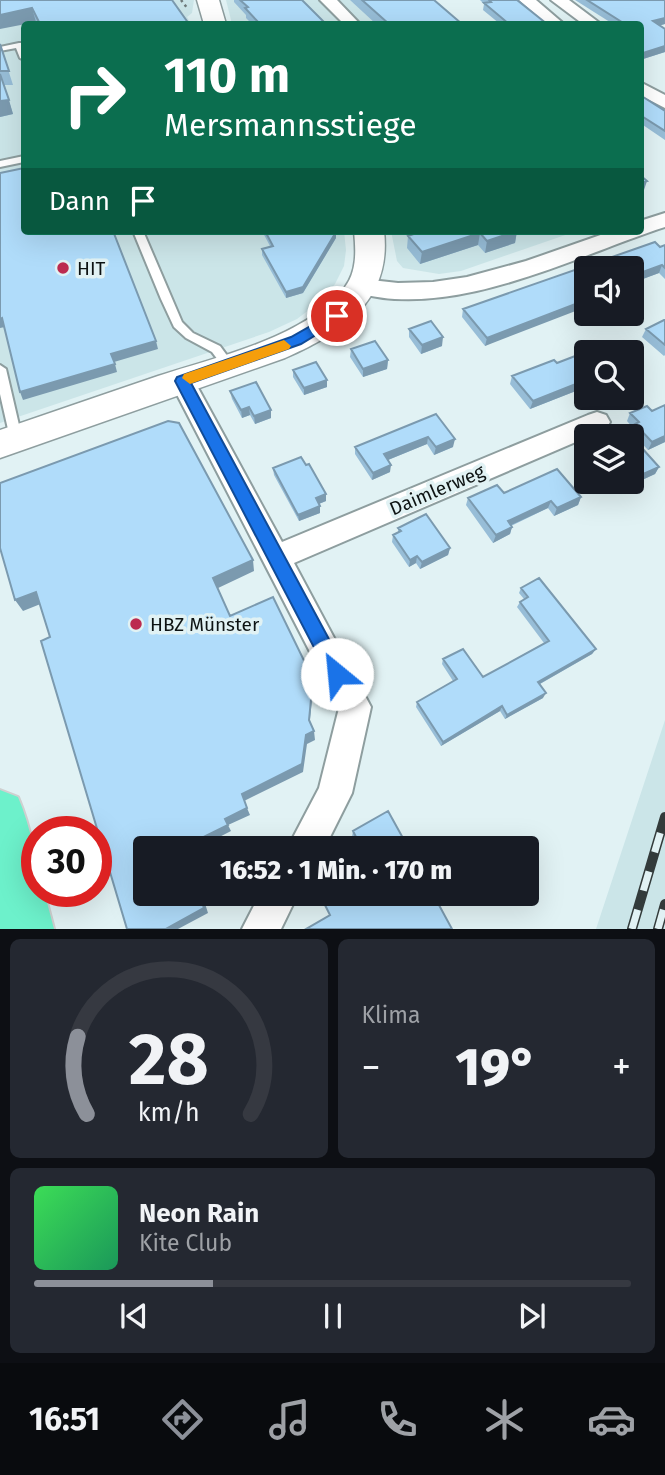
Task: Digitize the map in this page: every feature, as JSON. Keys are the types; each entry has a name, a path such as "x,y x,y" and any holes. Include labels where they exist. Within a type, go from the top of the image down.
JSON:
{"highway":[{"path":"0,815 27,929"}],"street":[{"path":"208,0 214,21"},
{"path":"328,0 349,21"},
{"path":"530,0 553,21"},
{"path":"559,0 589,21"},
{"path":"644,90 665,103"},
{"path":"644,227 665,220"},
{"path":"8,441 307,335 345,309 362,287 371,261 369,235"},
{"path":"362,287 424,292 472,285 621,235"},
{"path":"182,381 355,707 335,793 311,836"},
{"name":"Daimlerweg","path":"277,558 597,422"},
{"path":"261,929 273,906"}],"lane":[{"path":"0,49 19,45 21,50"},
{"path":"0,164 21,160"},
{"path":"140,235 179,326 194,337 215,346 228,365"},
{"path":"0,369 8,441"}],"shaded area":[{"path":"0,0 194,0 192,13 187,17 189,21 21,21 21,235 344,235 344,266 335,284 322,300 297,319 269,332 0,423"},
{"path":"226,0 427,0 452,21 231,21"},
{"path":"392,235 565,235 461,271 439,274 403,268 397,261"},
{"path":"665,720 665,929 596,929"}],"building":[{"path":"0,0 172,0 187,21 38,21 32,8 0,15"},
{"path":"240,0 302,0 323,21 257,21 245,8 248,7"},
{"path":"362,0 434,0 458,21 386,21"},
{"path":"489,0 517,0 543,21 505,21 484,3 491,2"},
{"path":"587,0 665,0 665,18 653,21 665,29 665,46 644,53 644,21 620,21"},
{"path":"0,44 9,71 0,71"},
{"path":"0,74 9,100 0,101"},
{"path":"644,98 665,111 665,131 644,118"},
{"name":"HIT","path":"21,169 21,235 115,235 156,341 111,354 115,364 20,392 2,318 0,319 0,173"},
{"path":"267,235 334,235 303,287 286,292 262,249 273,246"},
{"path":"411,235 474,235 422,252 408,236"},
{"path":"482,235 505,235 487,241"},
{"path":"655,242 660,247 665,245 665,268 662,265 644,272 644,256 615,256"},
{"path":"574,270 574,305 487,338 463,309"},
{"path":"665,320 665,345 646,329"},
{"path":"431,321 443,337 422,345 409,329"},
{"path":"375,341 388,360 363,369 351,349"},
{"path":"574,356 574,385 533,401 512,376 554,360 557,363"},
{"path":"316,362 327,380 304,388 293,370"},
{"path":"256,382 271,410 254,416 249,407 241,410 230,391"},
{"path":"665,405 665,436 652,442 644,434 644,424 635,424 639,422 630,413 644,410 647,406 652,411"},
{"path":"436,414 455,439 436,447 428,437 384,454 391,465 373,473 355,447"},
{"path":"168,421 179,423 253,560 213,578 230,616 273,597 313,679 309,720 314,731 306,735 302,764 242,794 247,808 225,819 228,825 206,836 133,836 133,906 204,908 166,929 127,929 112,879 112,816 93,816 41,641 50,637 36,592 15,600 0,548 0,483"},
{"path":"644,450 659,467 644,474"},
{"path":"301,457 306,465 309,464 326,494 316,498 320,506 298,515 273,468"},
{"path":"557,469 574,489 574,494 581,497 557,508 551,501 508,521 512,527 496,535 468,498 497,485 504,493"},
{"path":"426,514 450,548 422,562 417,556 410,560 393,535 401,531 398,528"},
{"path":"539,578 596,649 538,682 546,693 507,715 502,706 443,742 417,702 457,679 443,659 463,649 483,677 549,641 520,602 528,597 521,588"},
{"path":"388,811 402,836 356,836 353,831"},
{"path":"326,906 440,906 452,929 306,929 330,915"}],"railway":[{"path":"632,929 665,817"},
{"path":"658,929 665,904"}],"slow traffic":[{"path":"190,378 284,346"}],"place":[{"name":"HIT","path":"63,268"},
{"name":"HBZ Münster","path":"136,624"}],"route":[{"path":"337,316 296,341 182,381 337,674"}]}
